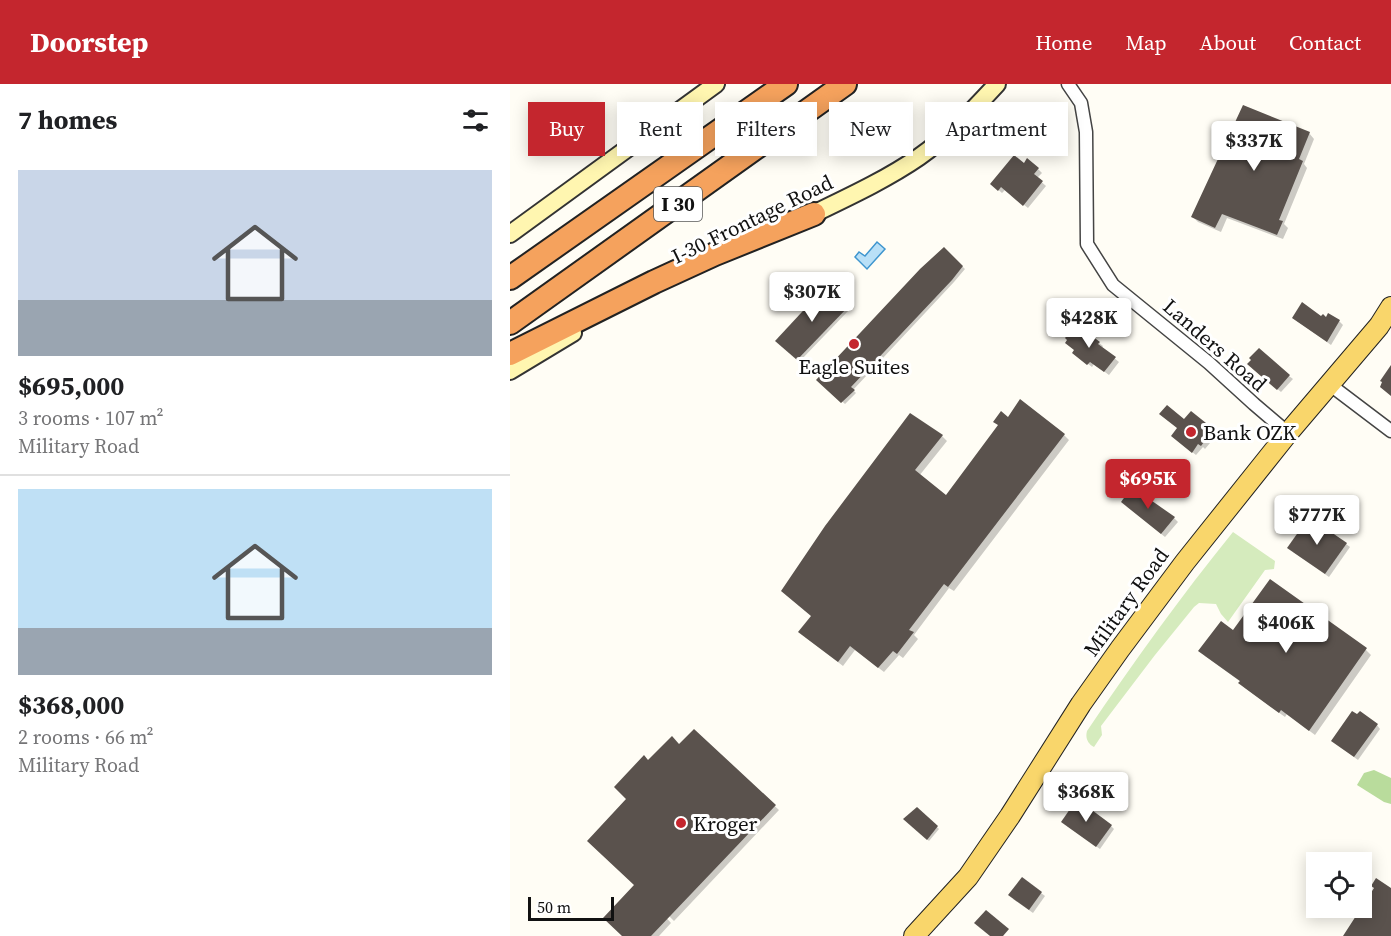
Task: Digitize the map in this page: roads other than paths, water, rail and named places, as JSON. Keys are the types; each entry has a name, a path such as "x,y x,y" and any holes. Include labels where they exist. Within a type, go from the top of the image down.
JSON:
{"highway":[{"name":"I 30","path":"510,278 786,84"},
{"name":"I 30","path":"510,323 845,84"},
{"path":"510,354 654,282 715,254 814,214"}],"main road":[{"path":"510,234 716,84"},
{"name":"I-30 Frontage Road","path":"510,371 576,331 872,185 919,157 957,126 997,84"},
{"name":"Military Road","path":"914,936 968,877 1010,816 1081,704 1185,562 1288,433 1379,326 1391,307"}],"street":[{"name":"Landers Road","path":"1068,84 1081,103 1086,132 1087,244 1102,268 1113,285 1209,363 1288,433"},
{"path":"1329,384 1391,431"}],"water":[{"path":"877,242 885,249 867,269 855,257 859,252 865,256"}],"place":[{"name":"Eagle Suites","path":"854,344"},
{"name":"Bank OZK","path":"1191,432"},
{"name":"Kroger","path":"681,823"}]}
